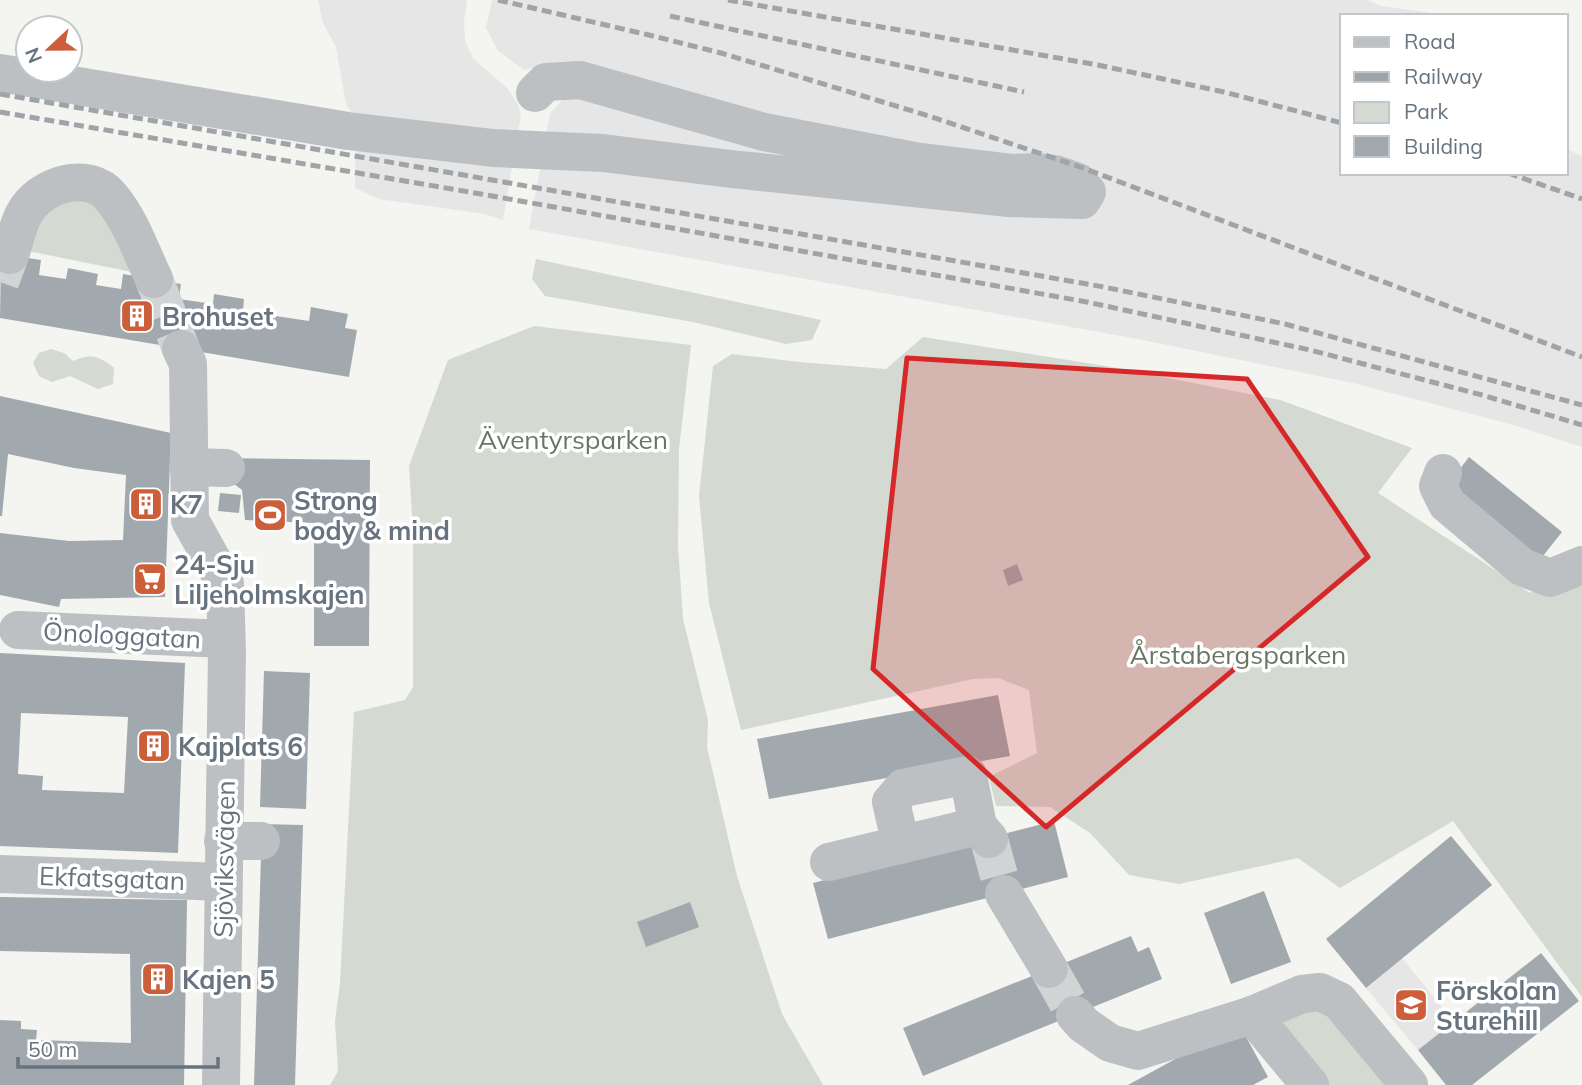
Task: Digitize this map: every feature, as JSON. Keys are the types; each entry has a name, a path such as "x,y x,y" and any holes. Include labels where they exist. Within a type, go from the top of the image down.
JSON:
{"street":[{"path":"0,73 348,131 493,148 603,153 744,171 1009,198 1082,200 1087,192 1078,182 1055,174 1013,173 914,162 764,132 580,80 546,82 535,93"},
{"path":"10,255 24,212 45,192 76,181 93,185 110,195 125,218 154,279"},
{"name":"Sjöviksvägen","path":"181,349 188,365 190,520 225,583 221,1085"},
{"path":"188,467 226,468"},
{"path":"1443,473 1438,486 1447,504 1522,567 1550,578 1582,565"},
{"name":"Önologgatan","path":"18,630 226,639"},
{"path":"829,862 901,845 983,832 968,775 902,788 891,802 901,845"},
{"path":"223,841 261,841"},
{"name":"Ekfatsgatan","path":"0,874 223,882"},
{"path":"1004,894 1049,969"},
{"path":"1075,1015 1084,1025 1110,1043 1138,1051 1252,1014 1303,994 1320,992 1339,1001 1409,1085"},
{"path":"1252,1014 1310,1085"}],"highlighted area":[{"path":"907,358 1247,379 1368,557 1046,827 873,669"}],"shaded area":[{"path":"318,0 467,0 465,41 473,58 507,88 521,115 503,220 485,214 379,199 355,188 356,120 346,104 336,47 323,23"},
{"path":"492,0 1368,0 1381,6 1438,14 1340,14 1340,175 1568,175 1568,150 1582,156 1582,447 1510,424 1353,383 1143,340 529,229 550,114 564,98 546,65 524,70 498,51 486,28"},
{"name":"Förskolan Sturehill","path":"1402,958 1454,1022 1418,1050 1366,988"}],"green space":[{"path":"62,194 96,198 132,272 23,250 35,216"},
{"path":"536,259 821,320 812,340 786,344 693,322 545,296 532,279"},
{"name":"Äventyrsparken","path":"534,326 691,345 679,449 678,546 683,619 708,720 707,747 737,876 782,1014 823,1085 330,1085 338,1071 335,1021 340,984 354,712 405,700 413,687 413,530 409,466 448,360"},
{"name":"Årstabergsparken","path":"923,337 1112,367 1280,400 1412,448 1378,493 1530,593 1582,570 1582,997 1453,821 1340,888 1298,858 1179,884 1129,875 1090,833 1050,807 996,806 989,777 1037,753 1029,690 998,678 973,679 741,730 709,603 699,496 713,366 732,354 886,369"},
{"path":"51,349 64,353 73,361 95,357 104,361 114,368 113,384 98,389 70,376 52,382 39,376 33,363 39,353"},
{"path":"1298,1005 1337,1018 1390,1085 1317,1085 1291,1053 1281,1014"}],"building":[{"name":"Brohuset","path":"1,254 41,260 39,275 66,279 68,268 98,274 96,285 121,289 123,274 181,284 179,299 213,304 214,294 244,299 243,311 309,321 311,307 348,314 345,328 357,330 349,377 0,318"},
{"name":"K7","path":"0,396 171,433 165,597 61,599 59,607 0,595 0,533 69,541 123,540 126,475 74,468 8,454 0,516"},
{"path":"1469,457 1562,532 1539,561 1446,487"},
{"path":"225,458 370,460 369,646 314,646 314,523 245,520 242,490 226,478"},
{"path":"220,493 241,495 239,513 218,511"},
{"path":"1017,564 1023,580 1008,586 1003,570"},
{"name":"Kajplats 6","path":"0,653 185,663 178,853 0,846","holes":["21,713 128,717 124,793 42,790 43,776 18,774"]},
{"path":"264,671 310,673 306,809 260,807"},
{"path":"998,695 1010,756 769,799 757,739"},
{"path":"1054,821 1068,877 828,939 813,883"},
{"path":"262,824 303,825 295,1085 254,1085"},
{"path":"1451,836 1492,885 1366,988 1326,939"},
{"path":"1264,891 1291,962 1231,984 1204,913"},
{"name":"Kajen 5","path":"0,897 187,900 184,1085 0,1085 0,1020 21,1021 21,1029 37,1030 36,1040 131,1043 130,954 0,951"},
{"path":"690,902 699,927 646,947 637,922"},
{"path":"1131,936 1138,952 1149,947 1162,979 923,1076 903,1028"},
{"path":"1541,953 1579,1001 1472,1085 1446,1085 1418,1050"},
{"path":"1239,1024 1268,1077 1253,1085 1128,1085"}],"tunnel":[{"path":"0,282 10,255"},
{"path":"154,279 181,349"},
{"path":"989,839 1004,894"},
{"path":"1049,969 1075,1015"}],"railway":[{"path":"498,0 721,53 929,116 1083,168 1582,357"},
{"path":"728,0 1098,65 1224,92 1340,122"},
{"path":"670,16 1024,92"},
{"path":"0,94 1104,287 1285,324 1582,405"},
{"path":"0,112 1087,302 1310,350 1482,395 1582,425"},
{"path":"1514,175 1582,199"}],"place":[{"name":"Brohuset","path":"137,316"},
{"name":"K7","path":"146,504"},
{"name":"Strong body & mind","path":"270,515"},
{"name":"24-Sju Liljeholmskajen","path":"150,579"},
{"name":"Kajplats 6","path":"154,746"},
{"name":"Kajen 5","path":"158,979"},
{"name":"Förskolan Sturehill","path":"1411,1005"}]}
